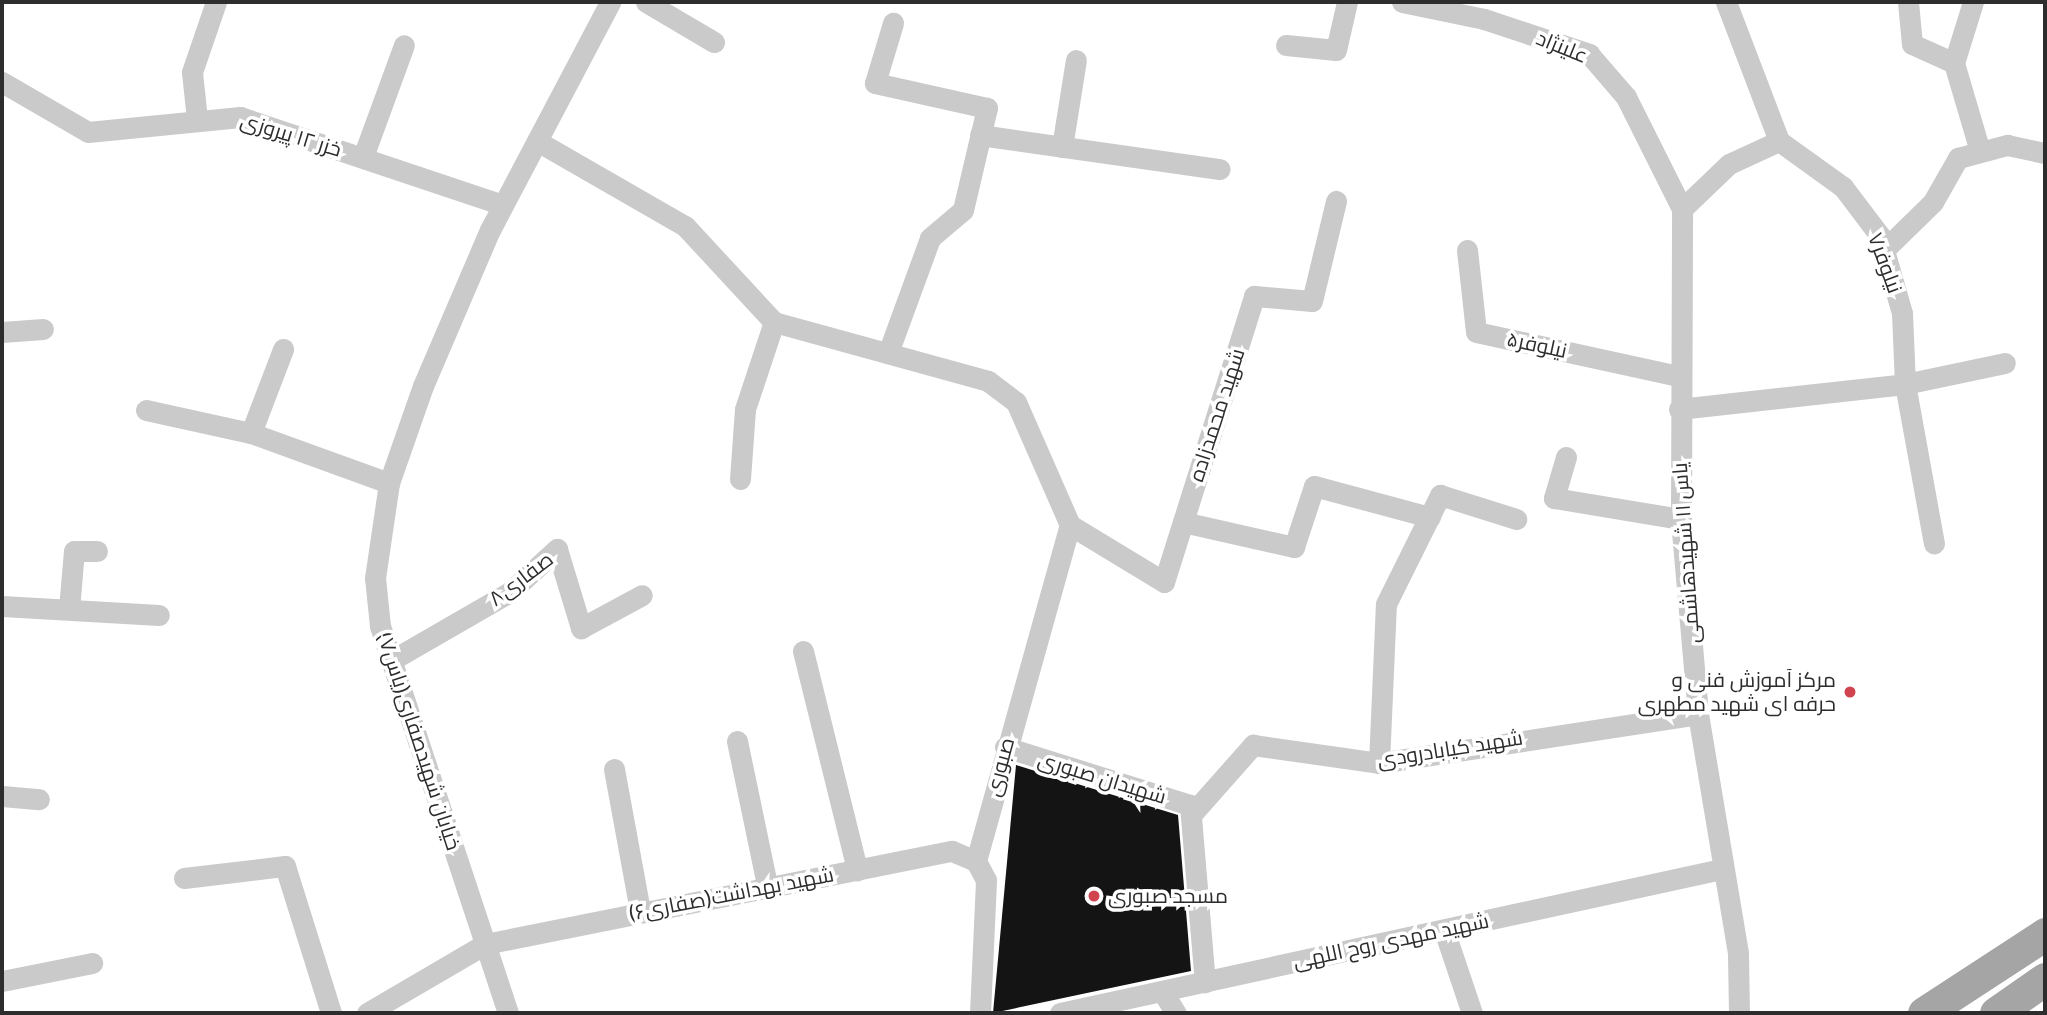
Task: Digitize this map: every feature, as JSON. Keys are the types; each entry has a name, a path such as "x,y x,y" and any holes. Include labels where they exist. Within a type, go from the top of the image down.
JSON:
{"main road":[{"path":"1924,1013 2045,934"},
{"path":"1996,1013 2045,979"}],"street":[{"path":"197,119 192,72 216,2"},
{"name":"خیابان شهیدصفاری(یاس۷)","path":"508,1013 392,660 375,578 389,482 490,230 610,2"},
{"path":"646,2 714,42"},
{"path":"1286,45 1336,50 1347,2"},
{"name":"علینژاد","path":"1402,2 1484,10 1589,54 1626,97 1682,209"},
{"path":"1682,209 1729,164 1779,141 1726,2"},
{"path":"1909,2 1912,44 1954,63"},
{"path":"1973,2 1954,63 1979,148"},
{"path":"888,353 930,239 963,210 987,108 875,83 893,23"},
{"path":"363,157 404,44"},
{"path":"1062,147 1076,60"},
{"name":"خزر ۱۲ پیروزی","path":"2,82 88,132 197,119 240,117 503,205"},
{"path":"980,135 1220,169"},
{"path":"537,141 685,226 774,322 988,381 1016,402 1070,525"},
{"name":"نیلوفر۷","path":"1779,141 1843,187 1884,250 1902,313 1905,384 1934,544"},
{"path":"1884,250 1933,202 1958,159 1979,148 2045,153"},
{"name":"شهید محمدزاده","path":"1070,525 1164,582 1254,296 1312,301 1336,201"},
{"name":"یاس ۱۱ شهیدهاشمی","path":"1682,209 1678,376 1681,519 1698,714 1721,869 1738,953 1739,1013"},
{"name":"نیلوفر۵","path":"1467,250 1476,332 1678,376"},
{"path":"740,479 745,409 774,322"},
{"path":"2,332 43,329"},
{"path":"251,433 283,349"},
{"path":"1679,409 1905,384 2005,363"},
{"path":"146,410 251,433 389,482"},
{"path":"1566,457 1554,498 1681,519"},
{"path":"1183,522 1294,547 1314,486 1430,517"},
{"path":"1379,763 1386,604 1440,495 1516,519"},
{"name":"صبوری","path":"976,861 1005,747 1070,525"},
{"name":"صفاری۸","path":"392,660 510,592 556,549 581,628 642,595"},
{"path":"69,609 74,551 97,551"},
{"path":"2,606 159,615"},
{"path":"803,651 857,870"},
{"name":"شهید کیابادرودی","path":"1191,815 1253,745 1379,763 1698,714"},
{"path":"737,741 768,889"},
{"name":"شهیدان صبوری","path":"1005,747 1190,805 1205,982"},
{"path":"614,769 640,911"},
{"path":"2,796 39,799"},
{"name":"شهید بهداشت(صفاری۶)","path":"367,1013 485,944 951,851 976,861"},
{"path":"976,861 986,880 980,1013"},
{"path":"184,878 285,866 331,1013"},
{"name":"شهید مهدی روح اللهی","path":"1060,1013 1721,869"},
{"path":"1444,930 1472,1013"},
{"path":"2,981 92,963"},
{"path":"1162,991 1176,1013"}],"building":[{"name":"مسجد صبوری","path":"1016,765 1178,815 1191,971 993,1013"}],"place":[{"name":"مرکز آموزش فنی و حرفه ای شهید مطهری","path":"1850,692"},
{"name":"مسجد صبوری","path":"1094,896"}]}
